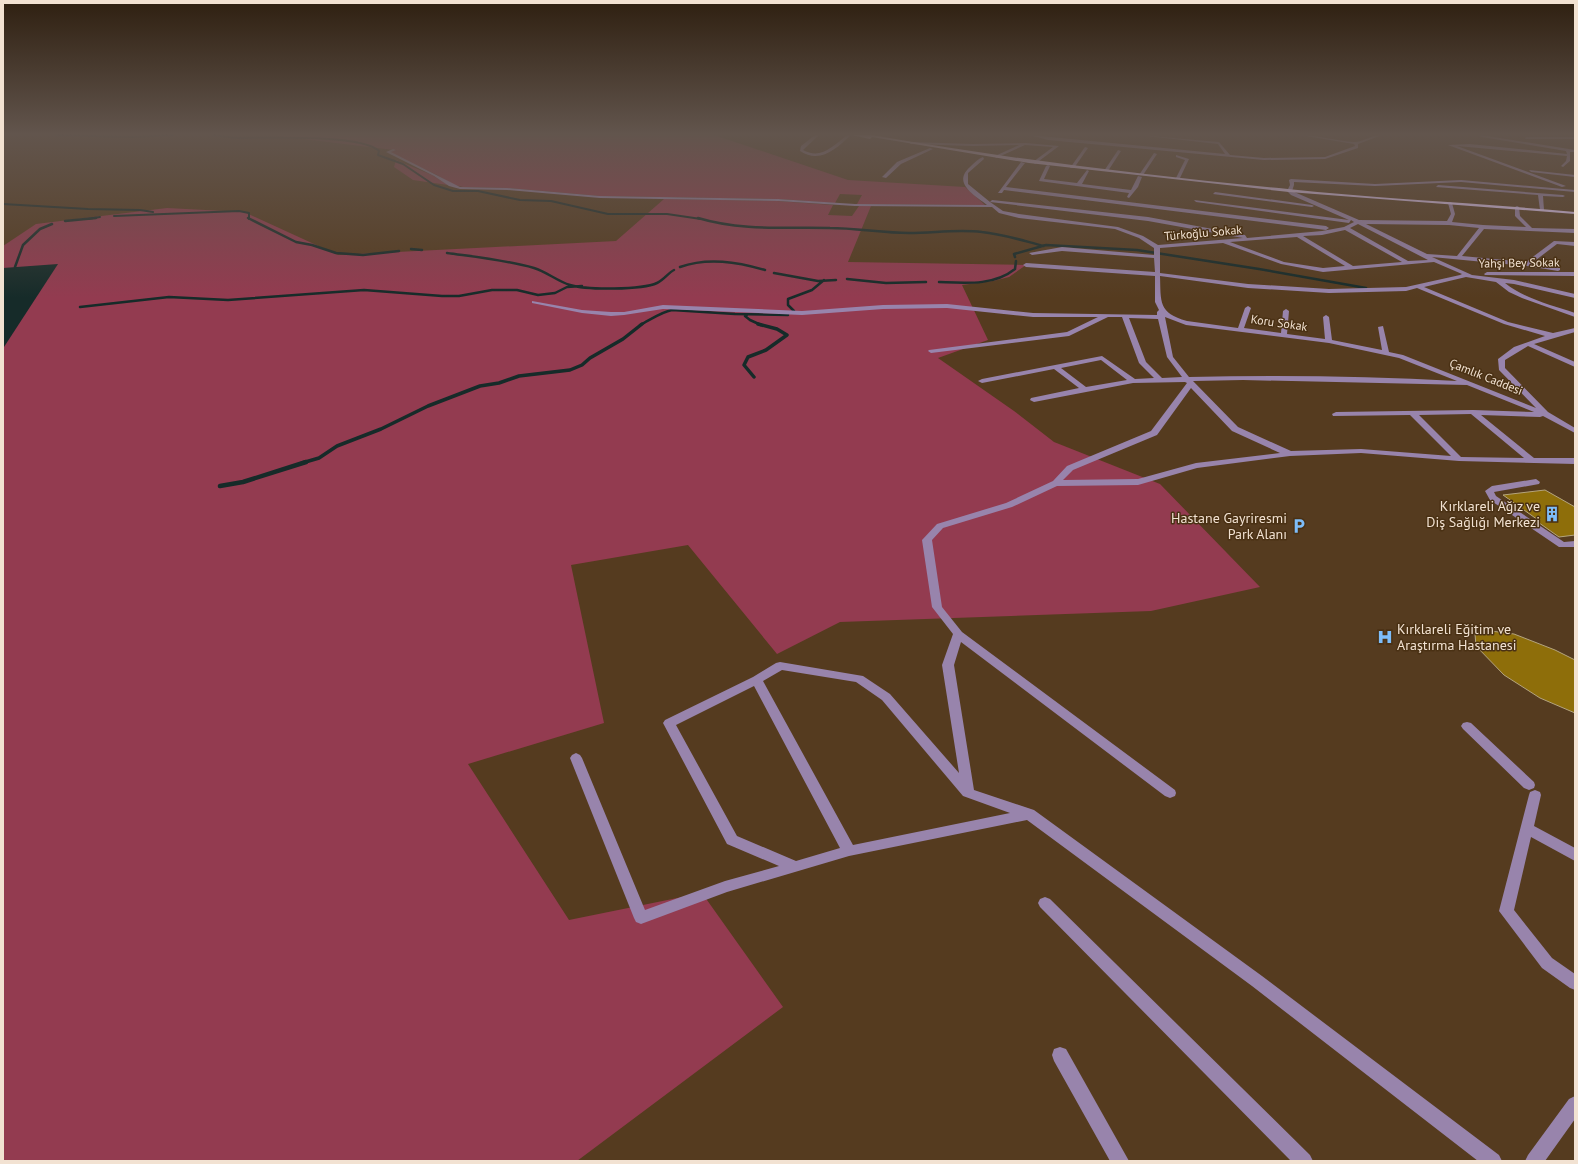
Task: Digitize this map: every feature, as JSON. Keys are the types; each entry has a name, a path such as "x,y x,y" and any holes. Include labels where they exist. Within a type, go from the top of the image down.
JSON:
{"main road":[{"path":"1270,189 1517,207 1575,213"},
{"path":"1275,189 1289,191"}],"street":[{"name":"Türkoğlu Sokak","path":"511,189 600,196 778,200 855,205 991,204 1160,221 1238,235 1250,239"},
{"path":"970,189 1001,212 1013,215 1116,228 1146,240 1157,253 1158,302 1164,315 1170,357 1189,381 1235,429 1290,454"},
{"path":"991,204 1002,189"},
{"path":"1014,189 1338,230"},
{"path":"1111,189 1132,192"},
{"path":"1129,197 1134,189"},
{"path":"1160,221 1185,210 1196,201 1224,189"},
{"path":"1477,189 1540,195 1575,196"},
{"path":"1556,189 1575,191"},
{"path":"1026,265 1157,274 1248,286 1329,291 1397,290 1419,287 1468,274 1435,261 1406,245 1289,191"},
{"path":"1215,193 1330,209"},
{"path":"1540,195 1542,210"},
{"path":"1196,201 1358,222"},
{"path":"1449,223 1453,214 1450,203"},
{"path":"1517,207 1518,216 1530,228"},
{"name":"Türkoğlu Sokak","path":"1032,253 1062,249 1124,253 1157,253 1224,242 1296,234 1322,233 1346,228 1358,222 1449,223 1483,227 1575,231"},
{"path":"1458,258 1483,227"},
{"path":"1346,228 1406,262"},
{"path":"1296,234 1352,268"},
{"path":"1224,242 1257,255 1302,267 1323,270 1406,262 1435,261"},
{"path":"1527,264 1556,242 1575,244"},
{"path":"1421,254 1527,264 1575,273"},
{"name":"Yahşi Bey Sokak","path":"1463,275 1575,273"},
{"path":"1463,275 1514,282 1575,296"},
{"path":"1498,281 1511,291 1524,298 1575,315"},
{"path":"1419,287 1506,323 1551,335"},
{"name":"Koru Sokak","path":"534,302 611,314 630,313 650,308 663,307 802,313 891,307 947,306 1033,315 1164,315 1186,323 1329,341 1386,352"},
{"path":"1241,329 1248,308"},
{"path":"1284,335 1286,311"},
{"path":"931,351 1069,334 1107,316"},
{"path":"1125,316 1143,363 1160,380"},
{"path":"1326,317 1329,341"},
{"path":"1380,327 1386,352"},
{"path":"1547,415 1502,368 1501,359 1512,350 1551,335 1575,330"},
{"path":"1528,344 1575,365"},
{"name":"Çamlık Caddesi","path":"1386,352 1414,360 1547,415 1571,426 1575,431"},
{"path":"982,380 1102,358 1133,381"},
{"path":"1055,367 1085,389"},
{"path":"1034,400 1133,381 1160,380 1189,381 1251,378 1416,381 1472,384"},
{"path":"1170,793 958,634 937,607 927,540 940,526 1010,505 1056,483 1070,468 1154,433 1189,381"},
{"path":"1336,414 1473,412 1547,415"},
{"path":"1473,412 1532,460"},
{"path":"1412,413 1459,459"},
{"path":"1056,483 1138,482 1196,466 1290,454 1361,451 1459,459 1575,461"},
{"path":"1536,482 1492,489 1489,491 1493,498 1562,545 1575,544"},
{"path":"958,634 948,666 968,793"},
{"path":"797,867 732,840 669,723 757,680 780,666 859,679 886,697 968,793 1029,814 1257,981 1493,1161"},
{"path":"757,680 849,851"},
{"path":"1467,726 1532,790 1527,828 1506,911 1548,963 1575,983"},
{"path":"576,758 641,918 725,887 849,851 1029,814"},
{"path":"1527,828 1575,855"},
{"path":"1045,903 1304,1161"},
{"path":"1060,1055 1120,1161"},
{"path":"1534,1161 1575,1105"}],"shaded area":[{"path":"523,189 968,189 985,205 857,204 862,195 840,194 835,203 780,199 600,196"},
{"path":"664,199 777,201 833,205 828,215 852,216 859,206 871,206 848,262 1026,265 1009,277 993,281 962,285 988,340 938,358 1014,411 1054,442 1160,484 1260,587 1151,611 840,622 777,654 688,545 571,565 604,723 468,764 569,920 702,893 783,1007 577,1161 3,1161 3,246 36,224 167,208 244,212 338,255 616,241"}],"water":[{"path":"58,264 4,347 3,347 3,268"}],"building":[{"name":"Kırklareli Ağız ve Diş Sağlığı Merkezi","path":"1545,490 1575,507 1575,535 1559,537 1503,495"},
{"name":"Kırklareli Eğitim ve Araştırma Hastanesi","path":"1483,630 1514,634 1555,650 1575,660 1575,713 1540,698 1504,675 1476,646 1475,634"}],"waterway":[{"path":"448,189 453,191 478,191 520,200 551,201 608,214 667,214 701,219"},
{"path":"3,204 88,209 140,210 153,212"},
{"path":"114,216 239,211 249,213 249,218"},
{"path":"89,219 100,217"},
{"path":"89,219 96,218"},
{"path":"249,218 296,242 312,245 336,253 363,255 399,251"},
{"path":"698,218 731,225 764,228 840,228 909,233 973,231 998,234 1043,246"},
{"path":"65,221 89,219"},
{"path":"15,267 23,245 40,229 52,224"},
{"path":"1015,257 1014,254 1043,246"},
{"path":"1043,246 1137,250 1259,269 1366,288"},
{"path":"411,249 422,250"},
{"path":"447,253 523,265 539,270 576,286"},
{"path":"680,267 712,261 733,263 765,270"},
{"path":"939,282 959,283 989,281 1015,269 1016,261"},
{"path":"576,286 588,288 639,287 657,283 674,270"},
{"path":"774,273 823,281"},
{"path":"847,279 886,283 926,282"},
{"path":"823,281 836,280"},
{"path":"794,311 788,305 788,299 812,290 823,281"},
{"path":"80,307 169,297 228,300 364,290 442,296 459,296 492,290 517,290 538,295 555,293 567,287 576,286"},
{"path":"576,286 582,286"},
{"path":"640,325 660,314 672,310 735,314 788,315"},
{"path":"747,315 745,316 750,320 760,324"},
{"path":"302,463 319,458 337,446 381,429 428,406 480,386 499,383 519,376 570,370 582,365 590,358 623,339 642,324"},
{"path":"754,377 744,365 748,357 766,350 787,335 777,329 760,324"},
{"path":"220,486 243,482 306,462"}],"place":[{"name":"Kırklareli Ağız ve Diş Sağlığı Merkezi","path":"1552,514"},
{"name":"Hastane Gayriresmi Park Alanı","path":"1299,526"},
{"name":"Kırklareli Eğitim ve Araştırma Hastanesi","path":"1385,637"}]}
